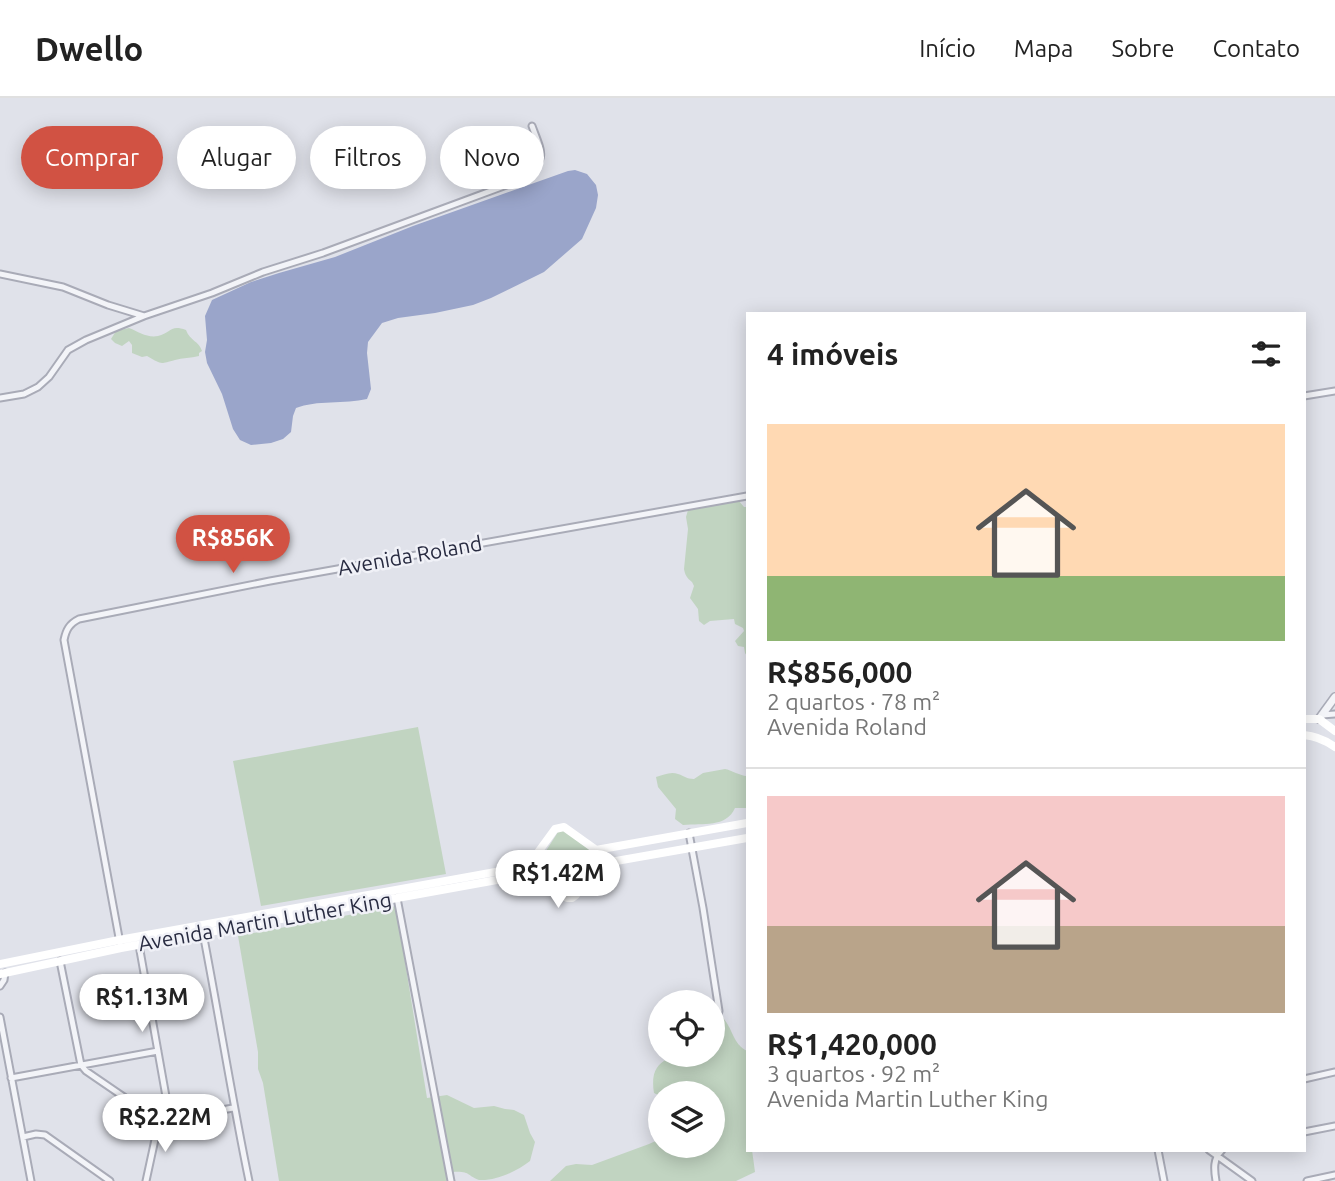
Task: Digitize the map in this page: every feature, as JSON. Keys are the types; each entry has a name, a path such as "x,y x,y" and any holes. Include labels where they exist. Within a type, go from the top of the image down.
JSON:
{"main road":[{"path":"1306,719 1322,720 1335,731"},
{"path":"1308,736 1322,731 1322,720"},
{"path":"1308,736 1327,741 1335,747"},
{"path":"596,850 746,823"},
{"path":"559,828 566,828 596,850 601,856 599,864 572,898 566,898 529,870 555,829 559,828"},
{"path":"599,864 746,838"},
{"name":"Avenida Martin Luther King","path":"1,963 529,870"},
{"name":"Avenida Martin Luther King","path":"2,974 120,944 139,945 397,898 529,870"}],"street":[{"path":"0,398 24,394 38,387 49,377 68,350 86,340 263,272 323,253 496,189"},
{"path":"0,274 63,287 108,306 144,316"},
{"path":"1306,396 1335,391"},
{"name":"Avenida Roland","path":"120,944 64,640 71,623 79,619 270,581 746,496"},
{"path":"1322,720 1335,697"},
{"path":"1322,720 1335,714"},
{"path":"689,833 716,990"},
{"path":"397,898 451,1181"},
{"path":"203,933 233,1108 249,1180 242,1181"},
{"path":"139,945 170,1119"},
{"path":"60,961 81,1065 86,1071 159,1121 233,1108"},
{"path":"0,986 4,980 1,963"},
{"path":"0,1017 31,1181"},
{"path":"11,1078 158,1051"},
{"path":"1306,1079 1335,1072"},
{"path":"146,1181 159,1121"},
{"path":"1306,1132 1335,1126"},
{"path":"23,1137 45,1135 110,1181"},
{"path":"1158,1152 1164,1181"},
{"path":"1216,1181 1213,1167 1219,1152 1252,1181"},
{"path":"1307,1181 1335,1175"}],"green space":[{"path":"129,328 154,336 181,328 186,330 202,351 199,356 163,363 147,356 142,357 132,353 129,341 122,346 111,339 116,331"},
{"path":"739,501 746,507 746,654 744,647 738,646 735,641 744,631 735,624 734,619 710,621 704,625 699,621 698,609 690,598 694,586 684,569 688,510"},
{"path":"418,727 446,874 261,906 233,761"},
{"path":"725,769 746,776 746,808 735,808 720,822 683,825 675,819 676,809 658,787 656,777 673,773 694,779 703,773"},
{"path":"565,831 596,857 574,893 568,893 535,868 558,832"},
{"path":"396,906 427,1098 447,1095 474,1108 494,1106 524,1115 535,1142 530,1161 506,1175 486,1180 453,1172 446,1181 279,1181 263,1083 258,1069 258,1052 238,936"},
{"path":"725,1021 746,1050 746,1152 752,1152 755,1172 736,1181 550,1181 566,1166 592,1165 648,1144 648,1158 725,1158 725,1081 653,1081 656,1069 725,1067"}],"water":[{"path":"568,171 587,174 596,185 596,208 582,239 544,272 473,305 382,323 368,342 371,389 367,399 296,408 291,432 283,439 251,445 240,440 233,429 222,394 207,363 205,316 212,300 251,282 335,257 517,189 544,189 544,180"}]}
